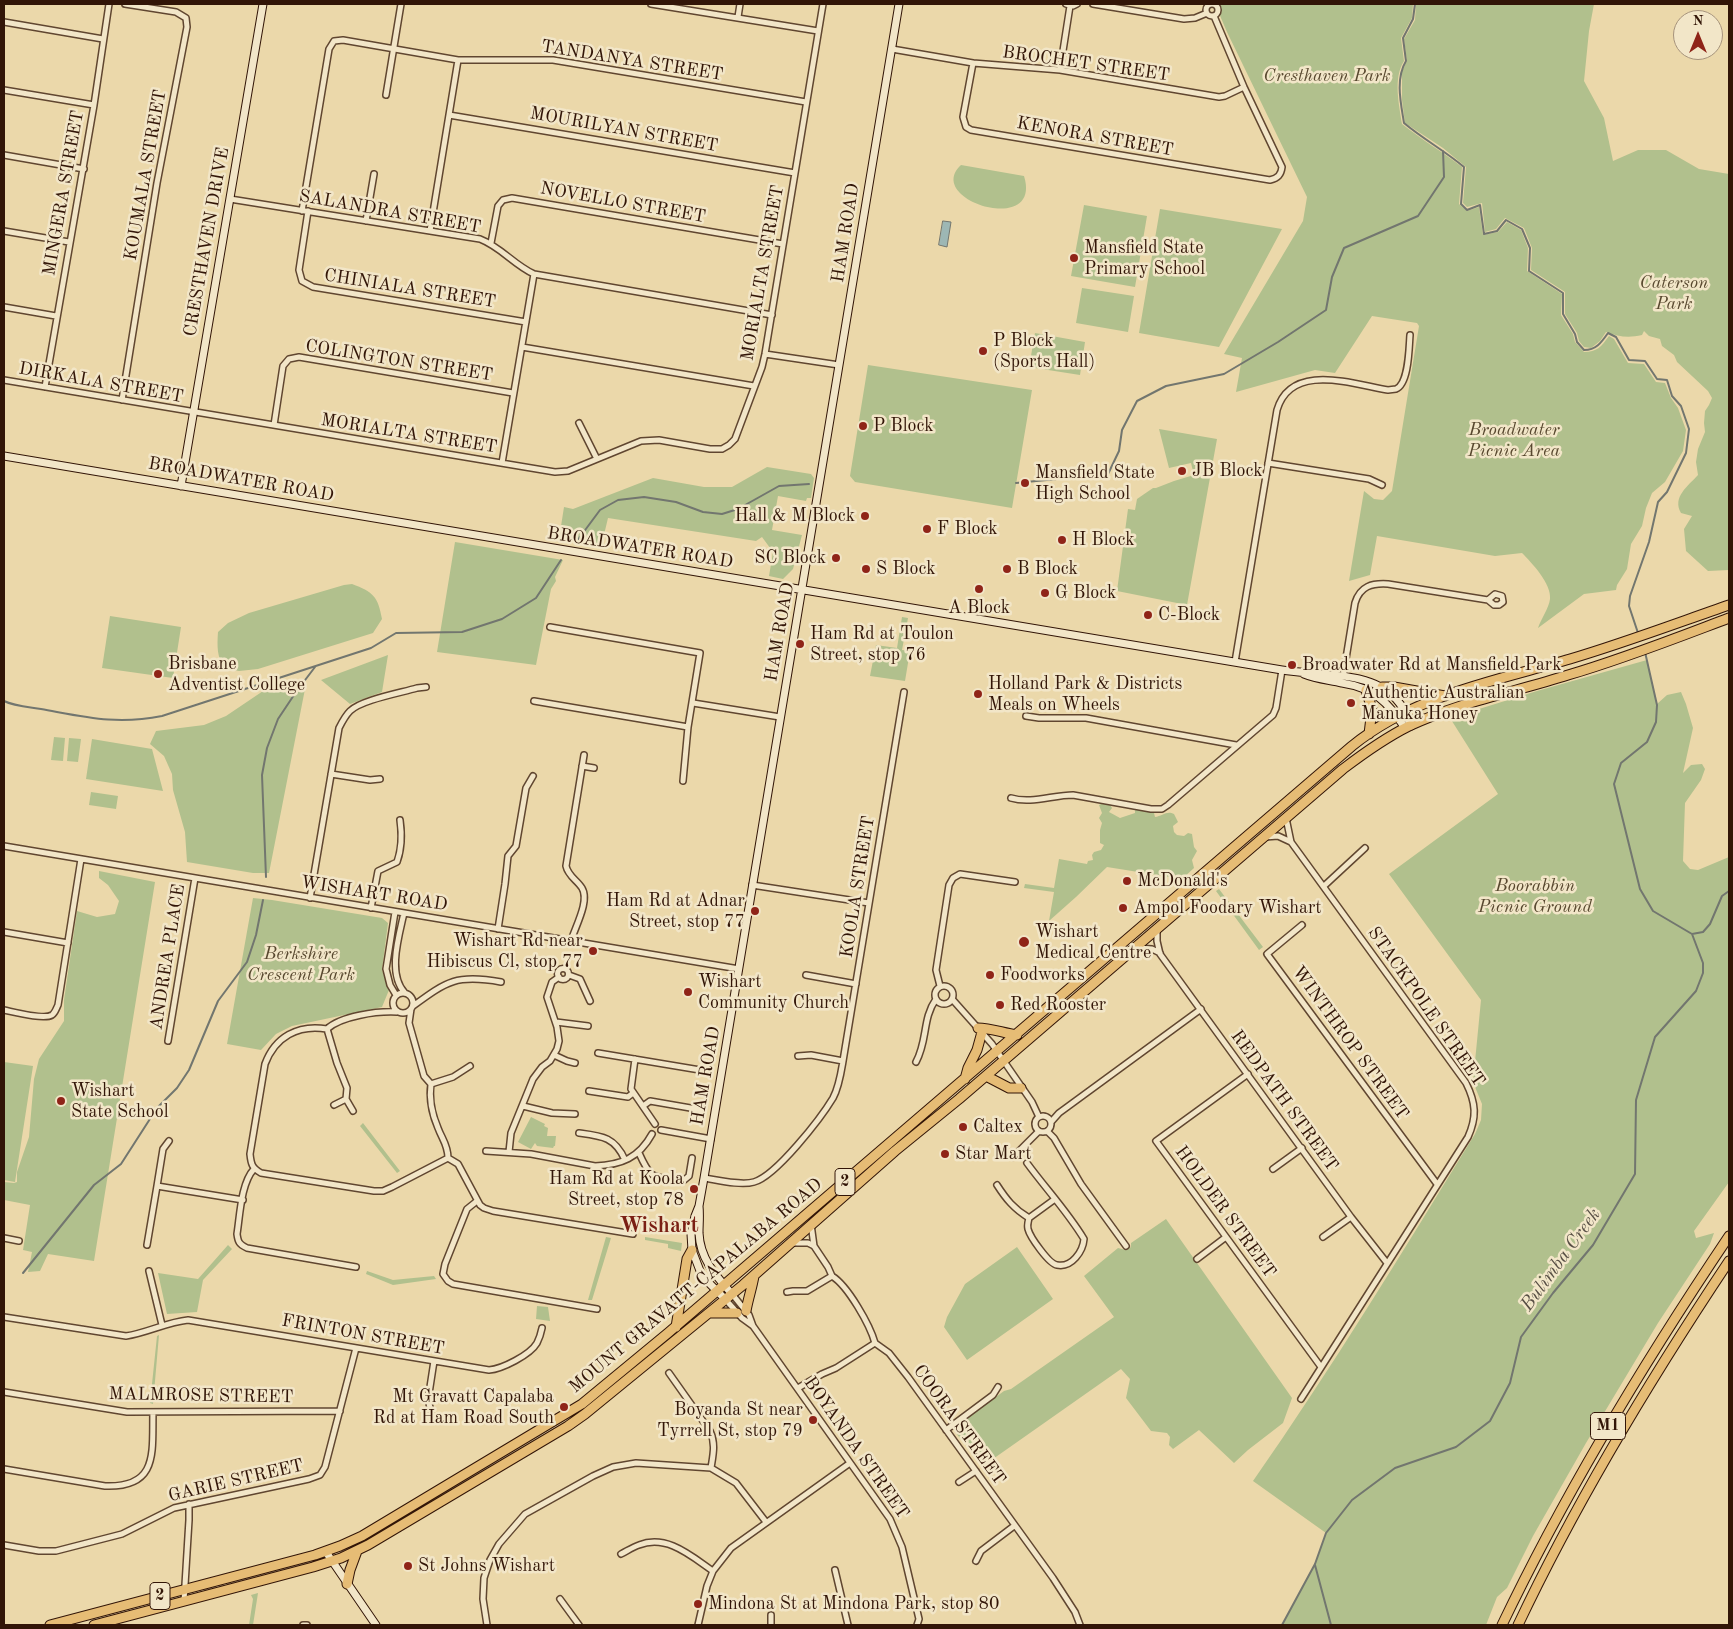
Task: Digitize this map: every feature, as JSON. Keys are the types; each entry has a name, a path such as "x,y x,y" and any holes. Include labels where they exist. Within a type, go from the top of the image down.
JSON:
{"highway":[{"name":"MOUNT GRAVATT-CAPALABA ROAD","path":"50,1625 326,1552 362,1536 571,1411 593,1396 721,1289 1346,751 1369,734 1401,714 1445,696 1620,643 1729,605"},
{"name":"MOUNT GRAVATT-CAPALABA ROAD","path":"94,1625 332,1562 357,1551 576,1421 754,1276 811,1224 1003,1062 1355,759 1408,727 1465,706 1623,657 1729,618"},
{"path":"1382,687 1394,687 1445,696"},
{"path":"1366,690 1372,710 1369,734"},
{"path":"965,1079 977,1050 980,1030 990,1028 1002,1033 1017,1035"},
{"path":"986,1076 1009,1088 1021,1088"},
{"name":"M1","path":"1502,1625 1580,1475 1629,1390 1729,1236"},
{"path":"676,1327 687,1259 692,1250"},
{"name":"M1","path":"1518,1625 1568,1528 1623,1429 1669,1353 1729,1261"},
{"path":"710,1313 742,1312 754,1276"},
{"path":"347,1584 357,1551"}],"street":[{"name":"MINGERA STREET","path":"44,387 84,168 109,4"},
{"name":"KOUMALA STREET","path":"122,400 157,184 187,27 186,18 176,12 125,4"},
{"name":"CRESTHAVEN DRIVE","path":"181,486 263,4"},
{"path":"386,95 400,4"},
{"path":"654,4 818,31"},
{"path":"738,17 740,4"},
{"name":"MORIALTA STREET","path":"194,412 555,472 568,471 641,441 659,440 710,449 722,449 735,439 765,354 823,4"},
{"name":"HAM ROAD","path":"728,1296 702,1276 692,1250 691,1234 699,1206 711,1139 899,4"},
{"path":"1060,70 1068,5 1077,4"},
{"path":"1093,4 1184,19 1195,18 1207,13"},
{"path":"1207,13 1207,8 1210,4 1215,5 1218,8 1218,13 1214,16"},
{"path":"1207,13 1210,16 1214,16"},
{"path":"1214,16 1244,86"},
{"path":"4,22 103,39"},
{"name":"CHINIALA STREET","path":"393,48 343,40 334,41 329,49 305,211 299,270 302,281 313,287 526,322"},
{"name":"TANDANYA STREET","path":"393,48 458,60 553,60 806,102"},
{"name":"BROCHET STREET","path":"892,49 973,63 1060,70 1219,97 1225,96 1244,86"},
{"path":"430,231 458,60"},
{"name":"KENORA STREET","path":"973,63 964,117 966,127 971,130 1270,180 1276,179 1282,172 1282,167 1244,86"},
{"path":"4,90 94,105"},
{"name":"MOURILYAN STREET","path":"449,115 795,173"},
{"path":"4,155 84,168"},
{"path":"366,221 374,174"},
{"name":"NOVELLO STREET","path":"491,243 498,206 503,200 512,198 783,244"},
{"name":"SALANDRA STREET","path":"230,199 480,239 491,243 524,270 534,274 772,315"},
{"path":"4,231 69,242"},
{"path":"502,463 534,274"},
{"path":"4,307 56,316"},
{"path":"1235,662 1280,399 1297,384 1308,381 1322,380 1388,390 1396,389 1402,384 1405,377 1410,335"},
{"path":"522,347 754,386"},
{"path":"765,354 839,365"},
{"name":"COLINGTON STREET","path":"274,425 284,366 289,358 299,357 513,393"},
{"name":"DIRKALA STREET","path":"4,380 194,412"},
{"path":"579,423 597,459"},
{"name":"BROADWATER ROAD","path":"4,456 1301,673 1313,678 1370,682 1382,687 1396,698 1408,727"},
{"path":"1268,463 1369,479 1382,485"},
{"path":"1343,680 1355,602 1359,592 1367,586 1388,584 1488,600"},
{"path":"550,627 700,653 688,727 683,781"},
{"path":"1011,798 1021,801 1061,795 1151,809 1162,809 1273,715 1276,708 1282,670"},
{"name":"BROADWATER ROAD","path":"1343,680 1366,690 1401,714"},
{"path":"310,898 339,728 350,710 360,704 426,687"},
{"name":"KOOLA STREET","path":"704,1178 748,1183 761,1179 798,1146 833,1097 839,1082 843,1060 904,692"},
{"path":"534,701 688,727"},
{"path":"693,703 780,717"},
{"path":"1026,716 1039,718 1086,718 1236,745"},
{"path":"571,941 585,900 582,889 568,873 566,866 584,755"},
{"path":"582,766 594,768"},
{"path":"331,774 370,780 380,779"},
{"path":"498,929 508,856 516,846 526,788 534,776"},
{"name":"STACKPOLE STREET","path":"1286,818 1291,842 1466,1083 1475,1105 1473,1126 1468,1137 1301,1399"},
{"path":"371,908 378,871 397,862 402,834 400,820"},
{"path":"1262,838 1278,836 1291,842"},
{"name":"WISHART ROAD","path":"4,846 739,969"},
{"path":"1324,886 1365,848"},
{"path":"4,1010 43,1017 51,1016 54,1013 58,1005 81,859"},
{"path":"940,986 936,970 949,884 953,878 960,874 1015,882"},
{"name":"ANDREA PLACE","path":"168,1041 195,878"},
{"path":"752,885 869,903"},
{"path":"395,912 386,968 390,985 396,995"},
{"path":"404,913 396,954 397,980 408,995 412,1008 409,1023 424,1076 431,1084"},
{"name":"WINTHROP STREET","path":"1302,924 1267,954 1437,1184"},
{"name":"REDPATH STREET","path":"1157,929 1160,954 1351,1217 1387,1263"},
{"path":"4,932 68,943"},
{"path":"1136,948 1152,949 1160,954"},
{"path":"559,978 558,972 562,969 568,970 569,975 580,979 590,1001"},
{"path":"509,1152 511,1133 536,1073 554,1055 558,1041 556,1022 548,1002 552,982 559,978 566,979 569,975"},
{"path":"806,975 856,984"},
{"path":"327,1029 334,1022 382,1011 407,1013 424,998 457,979 478,978 501,982"},
{"path":"916,1062 922,1050 928,1013 936,1000 935,992 940,986 944,985 951,989 952,999 946,1004 936,1000"},
{"path":"396,995 424,998"},
{"path":"382,1011 392,1002 396,995"},
{"path":"952,999 997,1052 1041,1116"},
{"path":"392,1002 393,1008 409,1023"},
{"path":"1047,1131 1051,1127 1051,1122 1059,1113 1201,1009"},
{"path":"556,1022 588,1026"},
{"path":"327,1029 315,1027 292,1033 274,1045 269,1053 265,1064 250,1154 251,1165 254,1169 261,1173 383,1191 448,1158"},
{"path":"327,1029 347,1088 346,1099 353,1111"},
{"path":"598,1053 700,1070"},
{"path":"554,1055 567,1062 575,1063"},
{"path":"798,1056 810,1055 843,1060"},
{"path":"635,1059 631,1086 654,1124"},
{"path":"431,1084 454,1077 470,1066"},
{"name":"HOLDER STREET","path":"1248,1074 1156,1141 1321,1367"},
{"path":"431,1084 429,1095 438,1127 448,1148 448,1158"},
{"path":"589,1091 628,1097 634,1093"},
{"path":"334,1105 346,1099"},
{"path":"643,1106 650,1101 702,1110"},
{"path":"523,1106 552,1113 575,1114"},
{"path":"1059,1113 1041,1116 1035,1124 1039,1130 1047,1131 1054,1138 1081,1184 1126,1246"},
{"path":"1041,1116 1047,1116 1051,1122"},
{"path":"661,1130 711,1139"},
{"path":"1013,1157 1039,1130"},
{"path":"579,1133 601,1136 611,1141 620,1150 625,1160"},
{"path":"486,1151 531,1154 595,1166 606,1166 639,1153 652,1134"},
{"path":"147,1245 163,1150 169,1141"},
{"path":"1273,1168 1302,1148"},
{"path":"639,1153 649,1174 683,1181 689,1176 692,1158"},
{"path":"448,1158 458,1164 477,1201 484,1208 633,1234"},
{"path":"1027,1163 1055,1199 1060,1202 1084,1239 1084,1246 1077,1256 1067,1264 1056,1265 1049,1260 1028,1232 1029,1218 1055,1199"},
{"path":"254,1169 246,1183 237,1234 241,1245 246,1248 356,1267"},
{"path":"996,1185 1017,1211 1029,1218"},
{"path":"157,1186 243,1200"},
{"path":"477,1201 467,1209 445,1264 444,1274 448,1281 453,1284 597,1309"},
{"name":"HAM ROAD","path":"699,1206 701,1217 699,1233 702,1251 721,1289"},
{"path":"1323,1237 1351,1217"},
{"name":"COORA STREET","path":"811,1224 814,1246 832,1276 839,1280 872,1330 875,1343 889,1353 976,1471 1075,1612 1080,1625"},
{"path":"1197,1259 1226,1237"},
{"path":"4,1238 19,1241"},
{"path":"792,1243 808,1243 814,1246"},
{"path":"149,1271 162,1326"},
{"path":"787,1292 793,1290 808,1291 832,1276"},
{"name":"BOYANDA STREET","path":"728,1296 753,1326 890,1519 902,1547 919,1619 917,1625"},
{"name":"BOYANDA STREET","path":"728,1296 753,1326"},
{"name":"FRINTON STREET","path":"4,1317 126,1336 137,1335 173,1322 188,1320 481,1369 496,1369 531,1350 537,1343 542,1328"},
{"path":"798,1388 836,1368 875,1343"},
{"name":"GARIE STREET","path":"4,1545 56,1552 122,1534 164,1512 188,1504 320,1475 325,1467 356,1348"},
{"path":"431,1411 428,1400 434,1361"},
{"path":"669,1373 714,1439 711,1468"},
{"path":"946,1430 992,1396 998,1387"},
{"name":"MALMROSE STREET","path":"4,1392 113,1410 153,1412 340,1411"},
{"path":"4,1469 105,1486 118,1487 128,1484 144,1475 149,1468 152,1458 153,1412"},
{"path":"487,1625 483,1599 484,1578 490,1560 499,1544 525,1514 613,1467 636,1463 711,1468 736,1483 766,1522"},
{"path":"698,1625 712,1571 732,1548 850,1463"},
{"path":"959,1482 976,1471"},
{"path":"184,1602 189,1520 188,1504"},
{"path":"976,1561 981,1552 1014,1526"},
{"path":"621,1554 648,1542 666,1543 674,1546 712,1571"},
{"path":"326,1552 376,1625"},
{"path":"836,1570 848,1625"},
{"path":"560,1599 579,1625"},
{"path":"771,1615 771,1625"}],"green space":[{"path":"1215,4 1413,4 1412,18 1401,38 1404,61 1399,75 1398,91 1402,124 1462,167 1459,204 1467,211 1479,207 1483,235 1498,232 1507,222 1521,230 1528,248 1527,271 1562,294 1561,315 1573,334 1575,342 1584,352 1598,348 1609,336 1614,339 1628,363 1644,364 1656,382 1665,383 1671,398 1678,408 1686,430 1683,451 1665,482 1652,493 1642,526 1631,544 1627,569 1616,590 1584,594 1538,628 1548,606 1550,593 1540,574 1522,553 1495,556 1377,536 1370,575 1349,581 1364,491 1374,499 1383,500 1392,491 1419,326 1417,323 1372,316 1335,373 1315,370 1236,392 1242,358 1224,354 1303,221 1307,197"},
{"name":"Caterson Park","path":"1416,4 1594,4 1584,81 1604,118 1613,161 1638,150 1666,150 1699,169 1729,174 1729,570 1708,571 1686,551 1684,529 1692,516 1681,513 1678,502 1682,492 1698,475 1696,462 1698,449 1705,432 1705,411 1712,398 1708,391 1677,362 1674,355 1662,346 1660,339 1649,336 1644,331 1642,335 1628,337 1606,332 1600,341 1591,348 1584,347 1565,314 1565,292 1531,270 1532,248 1524,228 1505,218 1496,229 1485,232 1482,203 1467,207 1463,203 1466,167 1443,148 1405,123 1402,100 1402,71 1407,61 1404,39 1415,20"},
{"path":"961,165 1024,176 1025,194 1017,205 1002,209 985,206 969,200 957,190 954,178"},
{"path":"1084,205 1147,216 1135,287 1071,276"},
{"path":"1160,209 1282,229 1219,347 1139,333"},
{"path":"1082,288 1134,296 1128,332 1076,323"},
{"path":"1035,333 1085,342 1080,375 1029,367"},
{"path":"868,365 1032,390 1012,508 855,482 850,476"},
{"path":"1159,429 1217,439 1187,605 1117,591 1128,509 1135,510 1137,499 1153,488 1194,475 1191,463 1169,468"},
{"path":"767,467 811,474 814,478 811,498 807,498 806,501 778,496 772,530 802,535 793,569 783,579 769,576 773,552 762,537 756,541 608,518 603,539 597,545 559,539 564,507 573,509 653,478 704,487 732,487"},
{"path":"455,542 563,560 555,577 556,581 551,589 536,665 437,652"},
{"path":"352,584 370,593 379,605 382,619 373,633 258,669 239,671 224,668 218,651 218,632 228,623 249,613"},
{"path":"110,616 181,627 173,678 102,668"},
{"path":"902,617 908,618 902,650 910,651 905,681 870,676 876,645 897,648"},
{"path":"388,655 382,692 350,704 321,680"},
{"name":"Boorabbin Picnic Ground","path":"1647,660 1657,704 1667,695 1681,692 1686,704 1693,728 1683,773 1691,765 1702,764 1705,769 1701,780 1685,803 1683,861 1690,869 1698,870 1729,857 1729,1182 1694,1231 1696,1238 1714,1233 1710,1244 1658,1323 1586,1443 1533,1536 1507,1588 1497,1597 1486,1625 1282,1625 1315,1564 1326,1533 1253,1481 1367,1309 1475,1134 1481,1120 1482,1104 1473,1082 1481,1000 1389,874 1498,794 1450,718"},
{"path":"296,682 305,689 269,873 253,873 187,862 185,832 173,790 172,774 164,756 150,744 156,731 204,725 226,716 269,687"},
{"path":"54,737 65,738 63,761 51,760"},
{"path":"69,738 81,739 78,762 67,761"},
{"path":"92,739 152,749 163,791 86,779"},
{"path":"91,792 118,796 116,809 89,805"},
{"path":"1109,803 1112,808 1109,812 1120,818 1135,813 1135,809 1154,813 1155,817 1167,813 1174,814 1178,822 1173,826 1174,832 1177,835 1184,836 1188,833 1192,834 1194,847 1197,851 1192,860 1194,868 1182,879 1107,867 1049,921 1054,892 1024,888 1025,884 1054,888 1059,859 1087,864 1088,861 1093,860 1092,855 1094,852 1101,850 1104,845 1100,843 1102,823 1099,818 1102,813 1099,805"},
{"path":"99,871 155,882 94,1261 48,1254 40,1271 28,1272 32,1252 23,1250 30,1205 4,1200 4,1182 17,1182 17,1172 29,1137 34,1079 39,1059 64,1021 64,1000 77,911 97,917 115,914 119,901 108,885 99,878"},
{"path":"1219,889 1263,947 1259,950 1216,891"},
{"name":"Berkshire Crescent Park","path":"253,898 382,918 388,923 382,970 389,990 382,1007 292,1026 276,1034 261,1050 227,1044"},
{"path":"4,1062 33,1066 15,1182 4,1180"},
{"path":"531,1117 545,1124 544,1126 548,1128 547,1136 556,1136 553,1148 537,1146 535,1143 531,1149 518,1142"},
{"path":"363,1123 400,1171 397,1173 360,1126"},
{"path":"1166,1219 1292,1398 1283,1423 1234,1463 1199,1430 1173,1449 1169,1445 1170,1437 1167,1433 1151,1431 1126,1398 1130,1379 1121,1369 983,1466 955,1432 955,1427 1004,1391 1011,1389 1114,1317 1084,1276 1118,1248 1126,1250 1131,1247 1131,1243"},
{"path":"606,1237 611,1238 592,1300 588,1300"},
{"path":"645,1237 682,1243 681,1251 668,1248 668,1244 645,1240"},
{"path":"228,1245 232,1249 203,1280 197,1312 167,1314 158,1273 198,1279"},
{"path":"1017,1247 1053,1299 967,1360 944,1327 947,1317 965,1284"},
{"path":"367,1271 393,1280 434,1276 436,1279 393,1285 366,1274"},
{"path":"537,1306 548,1307 550,1321 536,1319"},
{"path":"159,1335 153,1404 150,1403 157,1336"},
{"path":"258,1593 253,1625 249,1625 253,1599 251,1595"}],"water":[{"path":"943,221 951,222 947,247 939,245"}],"waterway":[{"name":"Bulimba Creek","path":"1415,4 1413,19 1403,38 1406,61 1401,76 1400,92 1404,123 1464,167 1461,204 1467,210 1480,205 1484,234 1497,231 1506,220 1522,229 1530,248 1529,271 1563,293 1563,314 1575,334 1577,342 1584,350 1592,349 1598,345 1608,333 1616,337 1629,360 1645,361 1657,379 1667,380 1672,396 1681,406 1689,429 1686,453 1667,492 1658,502 1649,542 1630,596 1629,606 1638,633"},
{"path":"1016,483 1108,474 1119,451 1122,430 1137,401 1166,386 1224,374 1278,342 1326,310 1332,277 1344,248 1418,216 1444,177 1443,151"},
{"path":"577,541 600,510 618,500 644,497 676,502 703,512 722,514 738,509 779,486 809,484"},
{"path":"4,701 22,706 101,719 130,720 162,716 371,648 396,633 462,632 502,619 536,598 561,560"},
{"name":"Bulimba Creek","path":"1282,1625 1315,1564 1326,1533 1352,1500 1395,1468 1456,1447 1490,1421 1510,1383 1521,1337 1553,1293 1593,1245 1635,1174 1636,1100 1655,1037 1696,991 1703,973 1703,963 1692,934 1653,911 1640,889 1614,784 1621,763 1647,742 1656,722 1657,705 1645,652"},
{"path":"266,877 262,775 267,748 278,719 315,667"},
{"path":"1692,934 1703,932 1710,924 1722,896 1729,891"},
{"path":"23,1273 94,1185 121,1164 157,1108 177,1088 189,1070 218,1001 247,962 256,935 263,900"},
{"path":"1315,1565 1331,1625"}],"place":[{"name":"Mansfield State Primary School","path":"1074,258"},
{"name":"P Block (Sports Hall)","path":"983,351"},
{"name":"P Block","path":"863,426"},
{"name":"JB Block","path":"1182,471"},
{"name":"Mansfield State High School","path":"1025,483"},
{"name":"Hall & M Block","path":"865,516"},
{"name":"F Block","path":"927,529"},
{"name":"H Block","path":"1062,540"},
{"name":"SC Block","path":"836,558"},
{"name":"S Block","path":"866,569"},
{"name":"B Block","path":"1007,569"},
{"name":"A Block","path":"979,589"},
{"name":"G Block","path":"1045,593"},
{"name":"C-Block","path":"1148,615"},
{"name":"Ham Rd at Toulon Street, stop 76","path":"800,644"},
{"name":"Broadwater Rd at Mansfield Park","path":"1292,665"},
{"name":"Brisbane Adventist College","path":"158,674"},
{"name":"Holland Park & Districts Meals on Wheels","path":"978,694"},
{"name":"Authentic Australian Manuka Honey","path":"1351,703"},
{"name":"McDonald's","path":"1127,881"},
{"name":"Ampol Foodary Wishart","path":"1123,908"},
{"name":"Ham Rd at Adnar Street, stop 77","path":"755,911"},
{"name":"Wishart Medical Centre","path":"1024,942"},
{"name":"Wishart Rd near Hibiscus Cl, stop 77","path":"593,951"},
{"name":"Foodworks","path":"990,975"},
{"name":"Wishart Community Church","path":"688,992"},
{"name":"Red Rooster","path":"1000,1005"},
{"name":"Wishart State School","path":"61,1101"},
{"name":"Caltex","path":"963,1127"},
{"name":"Star Mart","path":"945,1154"},
{"name":"Ham Rd at Koola Street, stop 78","path":"694,1189"},
{"name":"Mt Gravatt Capalaba Rd at Ham Road South","path":"564,1407"},
{"name":"Boyanda St near Tyrrell St, stop 79","path":"813,1420"},
{"name":"St Johns Wishart","path":"408,1566"},
{"name":"Mindona St at Mindona Park, stop 80","path":"698,1604"}],"district":[{"name":"Wishart","path":"659,1226"}],"park label":[{"name":"Cresthaven Park","path":"1327,76"},
{"name":"Broadwater Picnic Area","path":"1514,440"}]}
